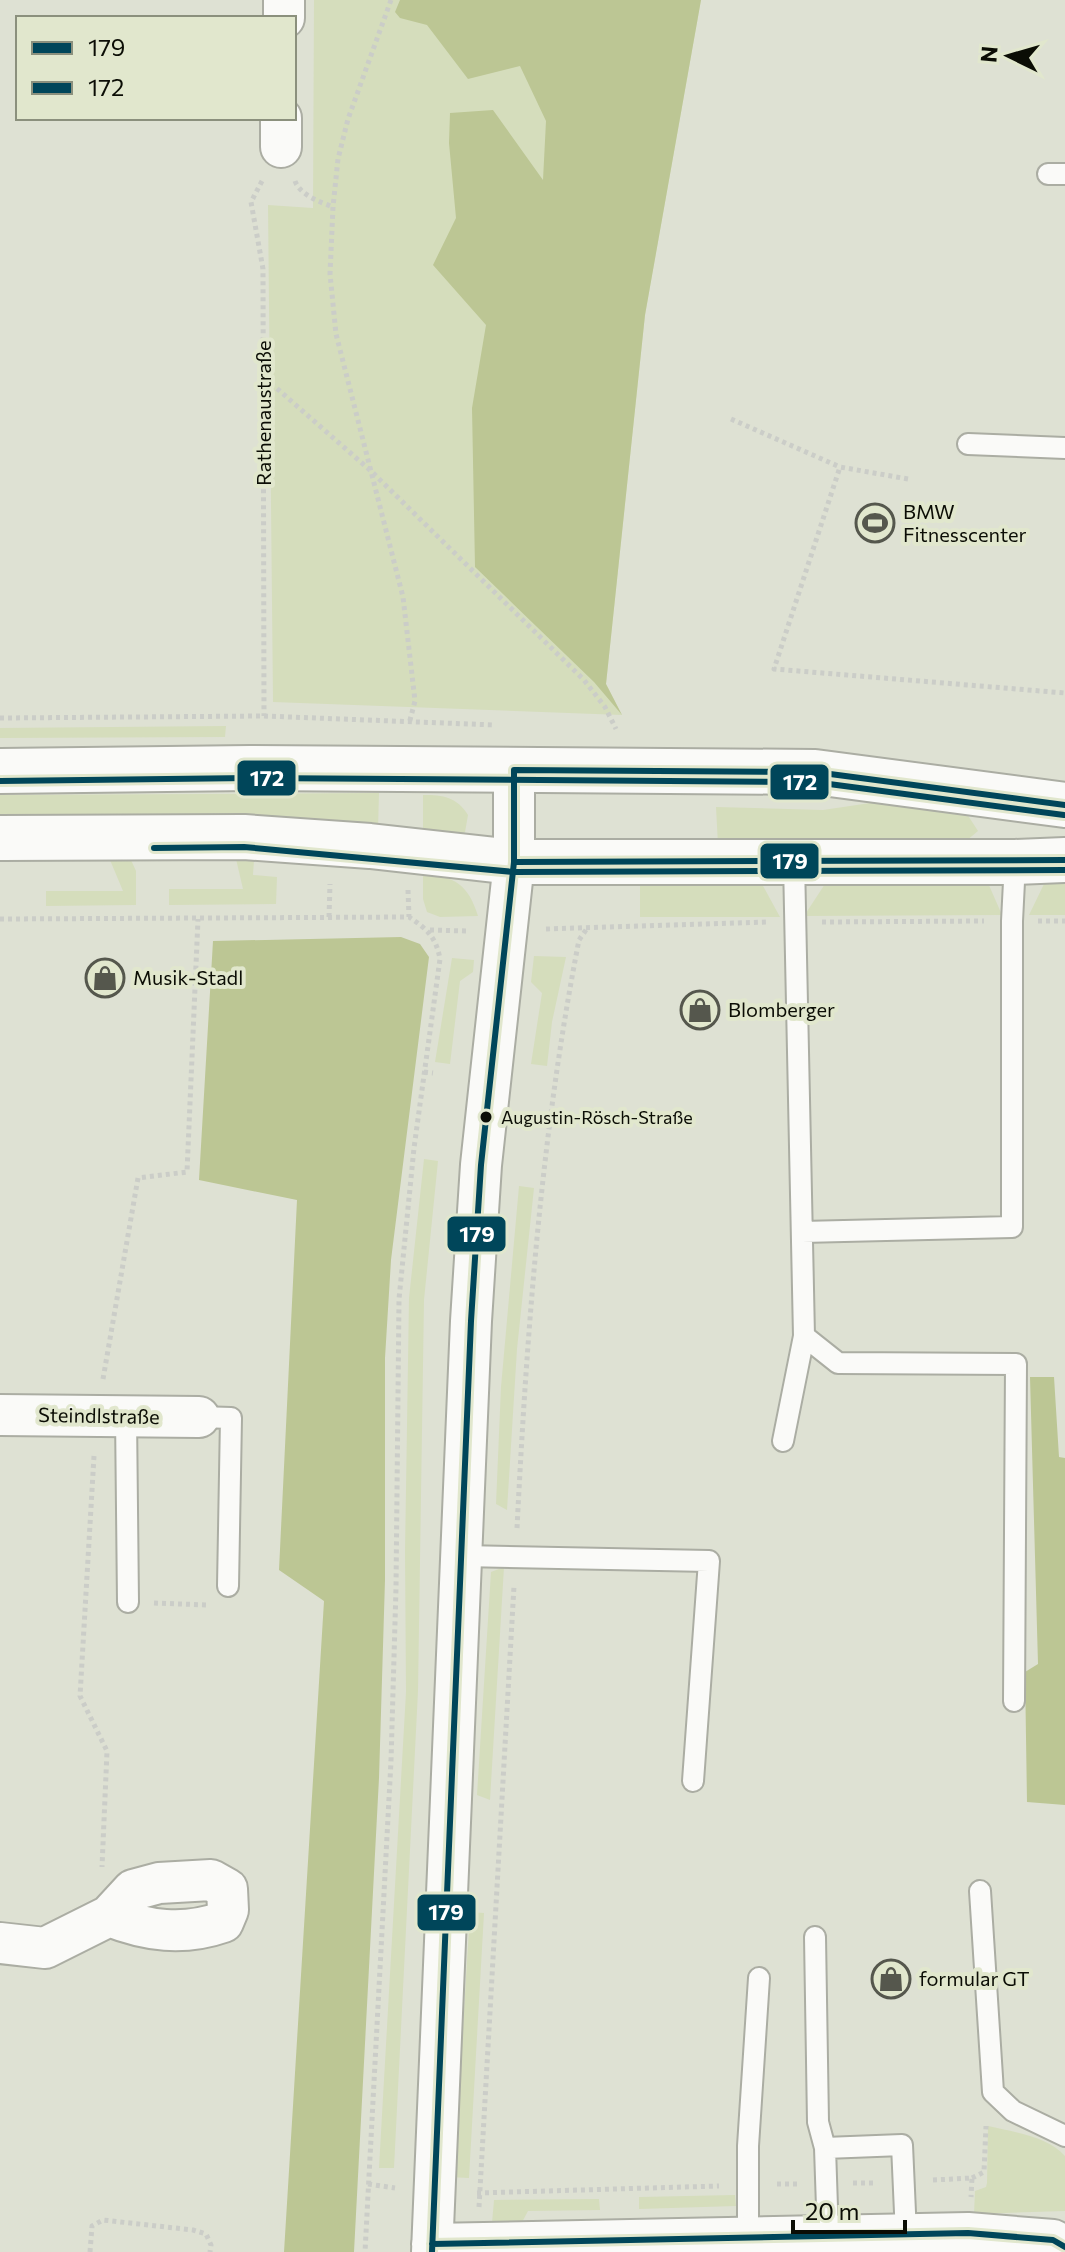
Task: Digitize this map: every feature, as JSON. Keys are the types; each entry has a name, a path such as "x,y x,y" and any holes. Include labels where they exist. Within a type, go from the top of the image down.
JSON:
{"main road":[{"path":"0,771 234,768 815,772 1065,805"},
{"path":"0,838 244,837 370,846 514,862 1065,860"}],"street":[{"path":"514,770 514,862 481,1165 471,1321 432,2248 968,2233 1053,2240 1065,2247"},
{"name":"Steindlstraße","path":"0,1415 199,1417"},
{"path":"0,1943 45,1948 109,1916"}],"lane":[{"path":"968,444 1065,448"},
{"path":"783,1441 804,1336 794,862"},
{"path":"802,1232 1012,1227 1012,921 1015,862"},
{"path":"804,1336 838,1363 1016,1364 1014,1701"},
{"path":"112,1415 128,1602"},
{"path":"199,1417 231,1418 228,1586"},
{"path":"463,1556 709,1561 693,1781"},
{"path":"980,1891 993,2092 1013,2111 1065,2136"},
{"path":"815,1937 818,2122 825,2148 828,2237"},
{"path":"748,2239 748,2146 759,1978"},
{"path":"825,2148 902,2145 906,2235"}],"path":[{"path":"0,718 264,716 409,721 415,701 403,597 336,334 330,274 338,159 348,119 391,0"},
{"name":"Rathenaustraße","path":"264,716 263,269 251,202 281,132"},
{"path":"264,377 371,471 584,680 605,707 616,729"},
{"path":"731,419 840,467 908,479"},
{"path":"840,467 774,669 1065,693"},
{"path":"329,917 330,875"},
{"path":"0,919 409,917 429,930 437,944 440,959 414,1148 399,1299 391,1761 365,2252"},
{"path":"109,1916 109,1900 100,1894 107,1751 80,1696 85,1597 112,1415 138,1178 187,1172 198,919"},
{"path":"429,930 796,922 1065,921"},
{"path":"424,1072 433,1073"},
{"path":"546,1072 556,1073"},
{"path":"414,1148 425,1150"},
{"path":"534,1182 543,1184"},
{"path":"85,1597 215,1606"},
{"path":"972,2178 984,2172 986,2125 993,2092"},
{"path":"90,2252 92,2226 103,2220 193,2230 206,2234 211,2245 210,2252"}],"green space":[{"path":"314,0 701,0 645,315 606,684 622,715 273,702 268,205 313,208"},
{"path":"400,0 701,0 645,315 606,684 622,715 594,682 475,567 472,408 486,325 433,265 456,218 449,143 450,113 493,110 543,180 546,121 520,66 468,79 427,25 400,18 395,12"},
{"path":"226,726 225,737 0,738 0,728"},
{"path":"379,793 378,829 0,823 0,795"},
{"path":"423,795 443,797 459,804 468,815 465,832 461,835 423,833"},
{"path":"877,802 967,814 978,831 966,841 718,845 716,807 823,810"},
{"path":"236,859 254,860 253,875 277,877 276,904 169,905 169,889 243,889"},
{"path":"110,860 131,860 136,871 136,905 46,906 46,891 123,891"},
{"path":"423,873 459,884 470,896 478,916 440,917 427,912 423,899"},
{"path":"1045,882 1065,882 1065,915 1029,915"},
{"path":"988,883 1002,915 804,916 825,884"},
{"path":"762,884 780,917 640,917 640,886"},
{"path":"401,937 420,944 429,957 391,1260 385,1358 385,1580 379,1778 354,2252 284,2252 324,1601 279,1570 297,1200 199,1180 213,941"},
{"path":"534,956 566,957 552,1022 547,1066 531,1064 542,993 531,982"},
{"path":"452,958 474,960 473,972 460,981 450,1064 435,1062"},
{"path":"424,1159 438,1161 424,1300 418,1691 394,2168 379,2168 406,1692 409,1298"},
{"path":"519,1186 534,1188 517,1349 507,1510 496,1504 501,1387"},
{"path":"1030,1377 1054,1377 1059,1457 1065,1458 1065,1805 1027,1802 1025,1672 1038,1664"},
{"path":"504,1567 490,1800 477,1795 491,1572"},
{"path":"470,1912 484,1913 469,2178 448,2177 456,2144"},
{"path":"988,2126 1040,2139 1065,2156 1065,2211 974,2214 975,2191 986,2187 987,2183"},
{"path":"735,2195 736,2206 639,2209 639,2197"},
{"path":"599,2199 600,2210 528,2211 520,2226 492,2223 494,2200"}],"transit line":[{"name":"179","path":"432,2252 471,1321 481,1165 514,862 514,770 815,772 1065,805"},
{"name":"172","path":"0,781 250,778 814,782 1064,815"},
{"name":"172","path":"154,848 244,847 514,872 1065,870"},
{"name":"179","path":"514,862 1065,860"},
{"name":"179","path":"432,2244 968,2233 1053,2240 1065,2247"}],"place":[{"name":"BMW Fitnesscenter","path":"875,523"},
{"name":"Musik-Stadl","path":"105,978"},
{"name":"Blomberger","path":"700,1010"},
{"name":"Augustin-Rösch-Straße","path":"486,1117"},
{"name":"formular GT","path":"891,1979"}]}
